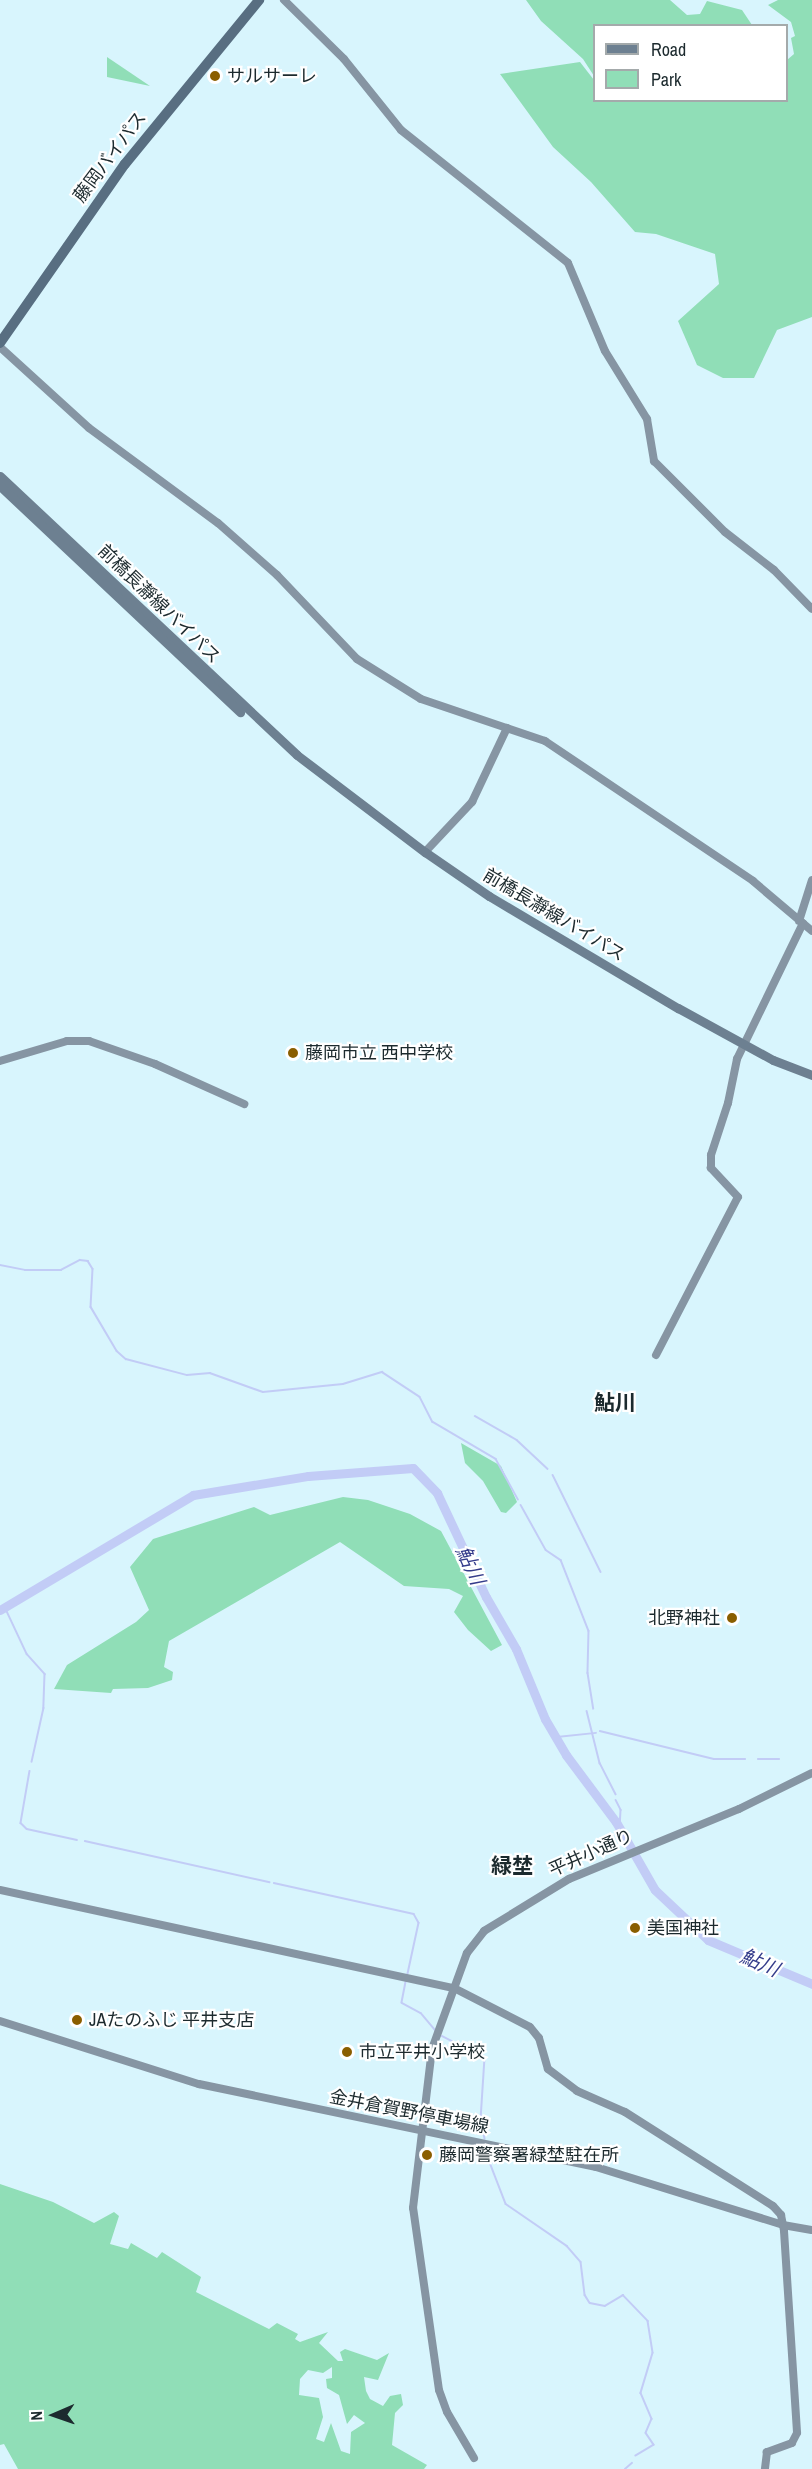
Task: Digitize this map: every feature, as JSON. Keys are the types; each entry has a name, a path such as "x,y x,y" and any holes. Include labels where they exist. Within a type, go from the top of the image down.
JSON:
{"highway":[{"name":"藤岡バイパス","path":"0,345 131,156 259,0"}],"main road":[{"name":"前橋長瀞線バイパス","path":"0,476 297,754"},
{"name":"前橋長瀞線バイパス","path":"0,486 247,718 425,852 503,905 744,1045 812,1074"}],"street":[{"path":"284,0 349,64 401,130 568,263 611,363 648,418 654,461 725,532 774,570 812,609"},
{"path":"0,345 89,428 218,523 277,575 357,659 421,699 545,741 584,765 753,881 812,931"},
{"path":"425,852 472,802 507,728"},
{"path":"656,1355 738,1197 710,1162 744,1045 801,922 812,880"},
{"path":"0,1061 67,1041 88,1041 155,1064 244,1104"},
{"name":"平井小通り","path":"474,2458 447,2412 436,2372 413,2217 432,2049 467,1953 484,1931 556,1886 612,1859 739,1809 812,1773"},
{"path":"0,1890 454,1988 530,2027 539,2038 548,2069 577,2091 625,2112 773,2206 783,2225 796,2433 792,2443 767,2452 765,2469"},
{"name":"金井倉賀野停車場線","path":"0,2021 207,2086 596,2167 783,2225 812,2230"}],"green space":[{"path":"526,0 670,0 687,15 700,14 707,1 742,10 751,24 593,24 593,74 583,59 541,21"},
{"path":"778,0 812,0 812,317 777,330 754,378 723,378 697,365 678,321 719,284 715,254 656,234 635,232 591,182 553,147 500,74 580,62 593,79 593,102 788,102 788,59 794,54 791,38 795,36 791,22 768,5"},
{"path":"107,57 150,86 107,77"},
{"path":"461,1443 501,1466 517,1502 506,1513 501,1512 483,1481 465,1463"},
{"path":"343,1497 368,1500 410,1514 441,1531 502,1645 491,1651 468,1630 454,1612 463,1596 449,1589 404,1586 340,1542 169,1641 164,1667 173,1672 172,1680 148,1688 113,1689 111,1693 54,1689 67,1665 136,1622 149,1610 130,1567 153,1539 254,1507 270,1515"},
{"path":"0,2184 53,2202 94,2223 114,2212 119,2216 110,2244 128,2249 131,2243 157,2258 162,2252 201,2277 196,2292 269,2329 277,2323 298,2334 295,2339 300,2342 328,2332 319,2343 338,2361 343,2361 340,2352 345,2349 377,2360 389,2353 378,2380 364,2377 366,2391 370,2399 383,2406 390,2396 401,2394 403,2405 395,2413 392,2445 427,2465 424,2469 18,2469 4,2444 0,2445","holes":["332,2367 332,2378 326,2379 327,2388 339,2395 347,2424 354,2415 365,2423 351,2432 350,2454 341,2451 331,2423 324,2442 316,2439 323,2417 319,2398 299,2395 300,2379 308,2370 323,2373"]}],"waterway":[{"path":"0,1265 25,1270 61,1270 80,1260 88,1261 93,1269 91,1307 117,1351 126,1359 187,1375 210,1373 263,1392 343,1384 382,1372 420,1397 433,1422 496,1459 518,1499"},
{"path":"475,1416 517,1440 548,1469"},
{"name":"鮎川","path":"0,1610 193,1495 308,1476 413,1468 437,1493 486,1597 516,1649 545,1719 566,1755 616,1822 655,1890 708,1940 812,1984"},
{"path":"553,1475 601,1572"},
{"path":"521,1505 546,1550 561,1560 589,1631 588,1673 594,1709"},
{"path":"5,1607 27,1654 45,1674 44,1708 32,1762"},
{"path":"587,1711 600,1763 616,1794"},
{"path":"600,1731 714,1759 745,1759"},
{"path":"557,1737 596,1733"},
{"path":"758,1759 779,1759"},
{"path":"30,1771 21,1823 27,1829 77,1840"},
{"path":"616,1800 621,1810 620,1828"},
{"path":"85,1841 269,1882"},
{"path":"274,1883 414,1914 419,1923 408,1974"},
{"path":"406,1982 402,2003 421,2013 436,2031"},
{"path":"442,2036 485,2058 481,2120 485,2139"},
{"path":"484,2147 506,2204 567,2246 581,2262 585,2295 590,2303 605,2306 623,2295 648,2321 653,2353 641,2393 652,2419 646,2433 654,2445 636,2456"},
{"path":"625,2469 632,2463"}],"place":[{"name":"サルサーレ","path":"215,76"},
{"name":"藤岡市立 西中学校","path":"293,1053"},
{"name":"北野神社","path":"732,1618"},
{"name":"美国神社","path":"635,1928"},
{"name":"JAたのふじ 平井支店","path":"77,2020"},
{"name":"市立平井小学校","path":"347,2052"},
{"name":"藤岡警察署緑埜駐在所","path":"427,2155"}],"district":[{"name":"鮎川","path":"615,1403"},
{"name":"緑埜","path":"512,1866"}]}
